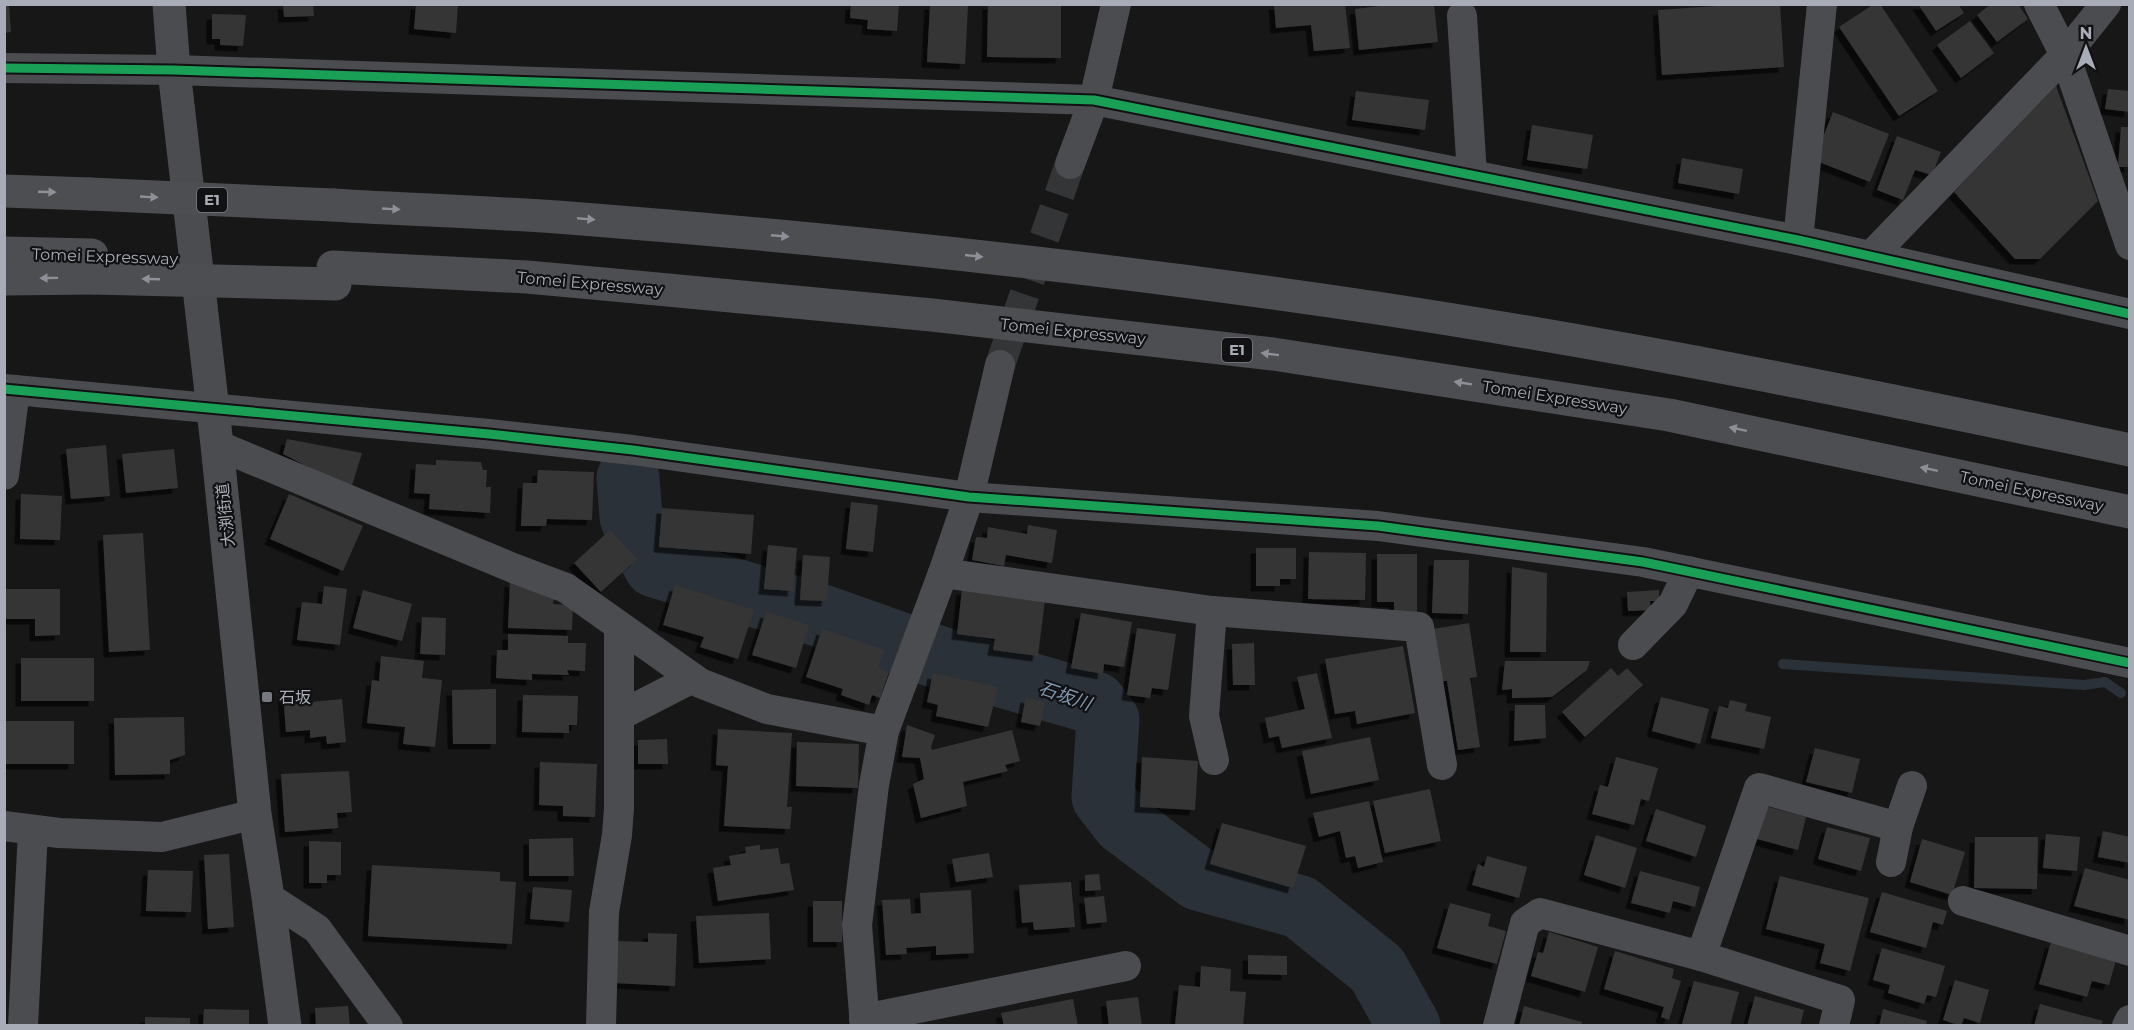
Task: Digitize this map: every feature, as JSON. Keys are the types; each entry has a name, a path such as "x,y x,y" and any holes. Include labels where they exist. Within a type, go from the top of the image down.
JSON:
{"highway":[{"name":"E1","path":"4,191 566,218 794,237 1052,265 1377,308 1592,344 1855,392 2130,450"},
{"name":"Tomei Expressway","path":"4,253 92,266 334,276 527,277 932,315 1273,354 1669,415 2130,512"},
{"path":"4,279 92,266"}],"street":[{"name":"大渕街道","path":"169,4 174,70 217,445 255,814 285,1026"},
{"path":"1070,164 1095,100 1116,4"},
{"path":"1798,240 1822,4"},
{"path":"2039,4 2065,55 2130,245"},
{"path":"1871,256 2065,55 2106,4"},
{"path":"1462,16 1472,175"},
{"path":"4,68 174,70 1095,100 1798,240 2130,314"},
{"path":"1000,365 969,497 884,731 874,785 857,924 865,1022 1126,966"},
{"path":"4,475 10,390 489,434 969,497 1378,526 1642,562 2130,663"},
{"path":"217,445 566,588 699,683 766,709 884,731"},
{"path":"1633,645 1673,604 1689,571"},
{"path":"943,573 1212,611 1419,627 1442,765"},
{"path":"1212,611 1204,716 1214,760"},
{"path":"601,1026 604,912 617,835 619,808 619,627"},
{"path":"619,716 693,678"},
{"path":"1891,862 1898,827 1912,786"},
{"path":"1701,956 1759,788 1898,827"},
{"path":"23,1026 19,828 162,837 255,814"},
{"path":"268,897 317,929 388,1026"},
{"path":"1963,901 2130,951"},
{"path":"1498,1026 1525,923 1540,913 1701,956 1840,1000 1834,1026"},
{"path":"2127,1026 2130,1020"}],"building":[{"path":"4,4 9,4 11,32 4,33"},
{"path":"283,4 313,4 314,16 284,17"},
{"path":"416,4 458,4 456,33 414,29"},
{"path":"851,4 899,4 897,31 867,29 868,20 850,18"},
{"path":"930,4 968,6 965,64 927,62"},
{"path":"988,4 1061,5 1061,58 987,57"},
{"path":"1274,4 1345,4 1350,48 1314,51 1311,25 1276,28"},
{"path":"1395,4 1434,4 1438,42 1359,50 1355,9"},
{"path":"1780,4 1784,67 1662,75 1658,10"},
{"path":"1874,4 1880,4 1938,91 1899,116 1839,27"},
{"path":"1918,4 1958,4 1964,13 1936,31"},
{"path":"1991,4 2018,4 2028,19 1997,42 1977,15"},
{"path":"212,14 246,15 243,46 220,45 220,39 212,39"},
{"path":"1970,21 1994,53 1961,78 1937,45"},
{"path":"2056,86 2098,201 2040,259 2015,259 1954,192"},
{"path":"2108,89 2130,91 2130,112 2105,109"},
{"path":"1356,91 1429,100 1425,130 1352,120"},
{"path":"1833,112 1889,134 1870,182 1814,160"},
{"path":"1532,125 1593,135 1587,169 1527,160"},
{"path":"2121,127 2130,127 2130,167 2118,167"},
{"path":"1897,136 1941,152 1932,175 1915,170 1903,200 1877,190"},
{"path":"1682,158 1743,169 1739,194 1678,183"},
{"path":"287,439 362,453 351,489 283,454"},
{"path":"106,445 110,496 71,499 66,449"},
{"path":"174,449 178,488 126,493 122,454"},
{"path":"436,460 481,462 483,470 487,470 486,487 491,487 490,513 429,509 430,494 414,493 416,464 436,465"},
{"path":"538,470 594,472 592,520 547,519 546,526 521,526 523,483 537,483"},
{"path":"21,494 62,496 60,540 20,539"},
{"path":"289,494 363,526 343,571 270,539"},
{"path":"851,502 878,505 873,552 846,549"},
{"path":"662,508 754,515 751,554 659,547"},
{"path":"1028,525 1057,530 1052,563 1006,555 1004,566 972,560 976,537 987,538 988,527 1027,534"},
{"path":"610,530 637,559 601,592 574,563"},
{"path":"143,533 150,650 109,652 103,535"},
{"path":"768,545 797,548 793,591 764,589"},
{"path":"1256,548 1296,548 1296,579 1280,579 1280,586 1256,586"},
{"path":"1309,552 1366,553 1365,600 1308,599"},
{"path":"1377,554 1417,554 1417,614 1394,614 1394,602 1377,602"},
{"path":"803,555 830,557 827,601 800,600"},
{"path":"1434,560 1469,560 1468,614 1432,613"},
{"path":"1512,567 1547,573 1546,652 1510,652"},
{"path":"510,581 554,593 553,604 573,605 572,630 508,628"},
{"path":"675,585 754,610 738,659 700,647 704,637 663,625"},
{"path":"324,586 347,589 340,645 297,640 302,602 322,604"},
{"path":"4,589 60,589 60,635 35,636 35,619 4,619"},
{"path":"962,589 1045,600 1038,656 993,650 995,639 957,634"},
{"path":"363,590 412,604 402,641 353,628"},
{"path":"1659,590 1659,601 1650,601 1651,610 1628,611 1627,592"},
{"path":"766,612 809,625 796,668 752,655"},
{"path":"1081,613 1132,622 1124,667 1104,664 1103,674 1071,668"},
{"path":"422,617 446,618 445,655 420,654"},
{"path":"1469,623 1477,677 1470,678 1480,747 1458,750 1447,681 1441,681 1433,629"},
{"path":"1137,628 1176,634 1168,690 1152,688 1150,698 1127,695"},
{"path":"822,629 884,650 878,668 889,672 880,698 872,695 869,705 841,695 843,689 806,677"},
{"path":"508,634 568,636 568,643 586,643 585,671 567,670 569,675 532,674 532,680 496,678 497,650 508,650"},
{"path":"1254,643 1255,685 1233,685 1232,644"},
{"path":"1403,646 1415,713 1357,724 1355,711 1335,714 1325,659"},
{"path":"381,656 424,661 422,678 442,680 435,747 403,744 405,727 367,723 372,680 379,681"},
{"path":"21,658 94,658 94,701 21,701"},
{"path":"1505,661 1590,661 1587,670 1552,697 1512,698 1512,689 1502,690"},
{"path":"1611,668 1618,676 1627,668 1643,685 1585,737 1562,712"},
{"path":"933,673 998,687 988,727 936,716 938,705 927,702"},
{"path":"1317,673 1332,738 1282,748 1279,736 1269,738 1265,718 1305,709 1297,677"},
{"path":"496,689 496,744 453,744 452,690"},
{"path":"301,691 302,703 342,699 346,742 327,744 326,736 310,738 310,730 286,732 283,693"},
{"path":"523,695 578,696 577,725 569,725 569,733 522,732"},
{"path":"1026,697 1045,702 1040,726 1021,722"},
{"path":"1661,697 1709,709 1700,744 1652,731"},
{"path":"1730,700 1747,704 1745,711 1771,717 1764,749 1711,738 1719,706 1728,708"},
{"path":"1515,705 1545,705 1546,738 1514,741"},
{"path":"184,717 185,755 170,760 170,774 115,775 114,718"},
{"path":"4,721 74,721 74,764 4,764"},
{"path":"907,725 935,735 932,750 1012,730 1020,761 1005,765 1008,771 963,782 967,806 921,818 913,784 924,779 920,758 902,757"},
{"path":"718,729 792,733 787,807 792,807 790,829 724,826 728,766 716,765"},
{"path":"1370,737 1379,780 1311,794 1302,751"},
{"path":"667,739 668,764 638,764 638,740"},
{"path":"797,742 859,744 858,788 796,786"},
{"path":"1815,748 1860,759 1852,793 1806,782"},
{"path":"1142,757 1198,761 1195,810 1140,807"},
{"path":"1616,757 1658,768 1649,801 1641,799 1634,825 1592,814 1600,785 1608,787"},
{"path":"540,762 597,764 595,817 563,816 563,806 539,805"},
{"path":"349,771 352,812 337,813 338,828 285,832 281,774"},
{"path":"1430,789 1441,841 1385,853 1373,801"},
{"path":"1369,801 1383,862 1358,868 1355,856 1346,858 1340,831 1319,837 1313,813"},
{"path":"1765,806 1806,817 1798,850 1757,839"},
{"path":"1656,809 1706,826 1696,857 1646,841"},
{"path":"1222,823 1306,846 1293,888 1210,864"},
{"path":"1827,827 1870,838 1861,871 1818,859"},
{"path":"2103,831 2130,837 2130,863 2098,857"},
{"path":"2046,834 2080,837 2077,871 2043,868"},
{"path":"1596,835 1637,848 1625,888 1584,875"},
{"path":"1975,837 2038,837 2037,889 1974,888"},
{"path":"573,838 574,876 529,876 529,839"},
{"path":"1922,839 1965,852 1952,895 1910,882"},
{"path":"309,841 341,842 341,875 327,875 327,883 309,883"},
{"path":"760,845 760,850 778,848 781,864 789,863 794,890 718,901 713,868 731,865 729,856 746,853 745,847"},
{"path":"989,853 993,877 956,882 952,859"},
{"path":"229,854 234,927 208,929 204,855"},
{"path":"1487,856 1527,867 1519,898 1472,885 1478,864 1484,867"},
{"path":"372,865 500,872 500,881 516,882 512,944 368,936"},
{"path":"2085,868 2130,880 2130,920 2074,906"},
{"path":"148,870 193,871 191,912 146,911"},
{"path":"1640,871 1700,887 1695,907 1673,901 1670,913 1631,903"},
{"path":"1099,874 1101,890 1085,891 1085,875"},
{"path":"1780,876 1869,898 1850,971 1820,963 1825,944 1766,929"},
{"path":"1071,882 1075,927 1034,930 1033,922 1022,923 1019,885"},
{"path":"533,887 572,890 569,922 530,919"},
{"path":"971,890 974,953 936,955 936,946 906,948 907,954 886,955 882,900 910,899 911,914 921,913 920,893"},
{"path":"1882,892 1947,911 1943,925 1933,922 1926,948 1870,932"},
{"path":"1104,896 1107,922 1087,924 1084,898"},
{"path":"813,901 842,901 842,942 813,942"},
{"path":"1450,903 1491,914 1488,926 1506,931 1497,964 1437,948"},
{"path":"769,913 771,959 699,963 696,916"},
{"path":"1549,932 1598,947 1585,992 1531,976 1538,952 1543,953"},
{"path":"648,933 677,934 675,986 614,983 616,941 648,942"},
{"path":"2051,942 2116,960 2109,985 2092,981 2087,997 2039,984"},
{"path":"1882,948 1945,966 1936,997 1927,995 1924,1004 1888,993 1890,985 1873,980"},
{"path":"1615,951 1674,969 1672,978 1681,981 1669,1020 1661,1017 1664,1007 1604,989"},
{"path":"1248,955 1287,956 1287,975 1248,974"},
{"path":"1201,966 1231,969 1230,991 1246,992 1243,1026 1175,1026 1179,985 1200,987"},
{"path":"1955,980 1989,990 1980,1023 1964,1018 1961,1026 1943,1020"},
{"path":"1694,981 1739,992 1730,1026 1682,1024"},
{"path":"1755,996 1804,1010 1800,1026 1747,1026"},
{"path":"1138,997 1142,1026 1109,1026 1106,1001"},
{"path":"1073,999 1078,1026 1004,1026 1001,1013"},
{"path":"2040,1004 2103,1021 2101,1026 2034,1026"},
{"path":"348,1006 350,1026 316,1026 315,1008"},
{"path":"1524,1006 1582,1022 1581,1026 1519,1026"},
{"path":"204,1009 249,1010 249,1026 203,1026"},
{"path":"1883,1009 1927,1021 1926,1026 1879,1026"},
{"path":"145,1017 190,1018 190,1026 145,1026"}],"waterway":[{"name":"石坂川","path":"628,478 631,517 642,544 655,566 825,617 943,659 1095,703 1108,720 1103,797 1123,823 1198,879 1300,907 1377,969 1409,1026"},
{"path":"1783,664 2084,685 2105,682 2121,693"}],"tunnel":[{"path":"1000,365 1070,164"}],"cycle path":[{"path":"4,68 174,70 1094,100 1798,240 2130,314"},
{"path":"4,389 489,434 633,450 969,497 1378,526 1643,562 2130,663"}],"place":[{"name":"石坂","path":"267,697"}]}
